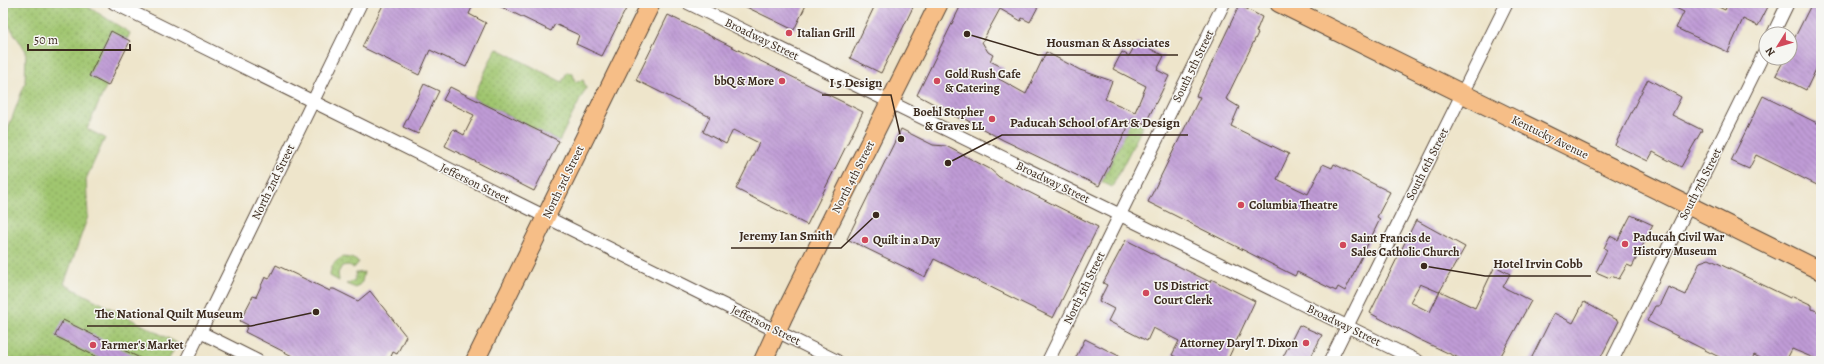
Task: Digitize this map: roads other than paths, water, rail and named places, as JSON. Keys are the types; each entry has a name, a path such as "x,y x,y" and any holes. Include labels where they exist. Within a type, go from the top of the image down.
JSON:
{"main road":[{"name":"North 3rd Street","path":"475,361 651,3"},
{"name":"North 4th Street","path":"763,361 939,3"},
{"name":"Kentucky Avenue","path":"1279,3 1821,271"}],"street":[{"name":"Jefferson Street","path":"114,3 837,361"},
{"name":"North 2nd Street","path":"186,361 361,3"},
{"name":"Broadway Street","path":"688,3 1418,361"},
{"name":"South 5th Street","path":"1120,215 1224,3"},
{"name":"South 6th Street","path":"1330,361 1507,3"},
{"path":"1777,26 1788,3"},
{"name":"South 7th Street","path":"1612,361 1758,65"},
{"name":"North 5th Street","path":"1048,361 1120,215"},
{"path":"200,332 258,361"}],"place":[{"name":"Italian Grill","path":"789,33"},
{"name":"Housman & Associates","path":"967,34"},
{"name":"bbQ & More","path":"782,81"},
{"name":"Gold Rush Cafe & Catering","path":"937,81"},
{"name":"Boehl Stopher & Graves LL","path":"992,119"},
{"name":"I 5 Design","path":"901,139"},
{"name":"Paducah School of Art & Design","path":"948,163"},
{"name":"Columbia Theatre","path":"1241,205"},
{"name":"Jeremy Ian Smith","path":"876,215"},
{"name":"Quilt in a Day","path":"865,240"},
{"name":"Paducah Civil War History Museum","path":"1625,244"},
{"name":"Saint Francis de Sales Catholic Church","path":"1343,245"},
{"name":"Hotel Irvin Cobb","path":"1424,266"},
{"name":"US District Court Clerk","path":"1146,293"},
{"name":"The National Quilt Museum","path":"316,312"},
{"name":"Attorney Daryl T. Dixon","path":"1306,343"},
{"name":"Farmer's Market","path":"93,345"}]}
